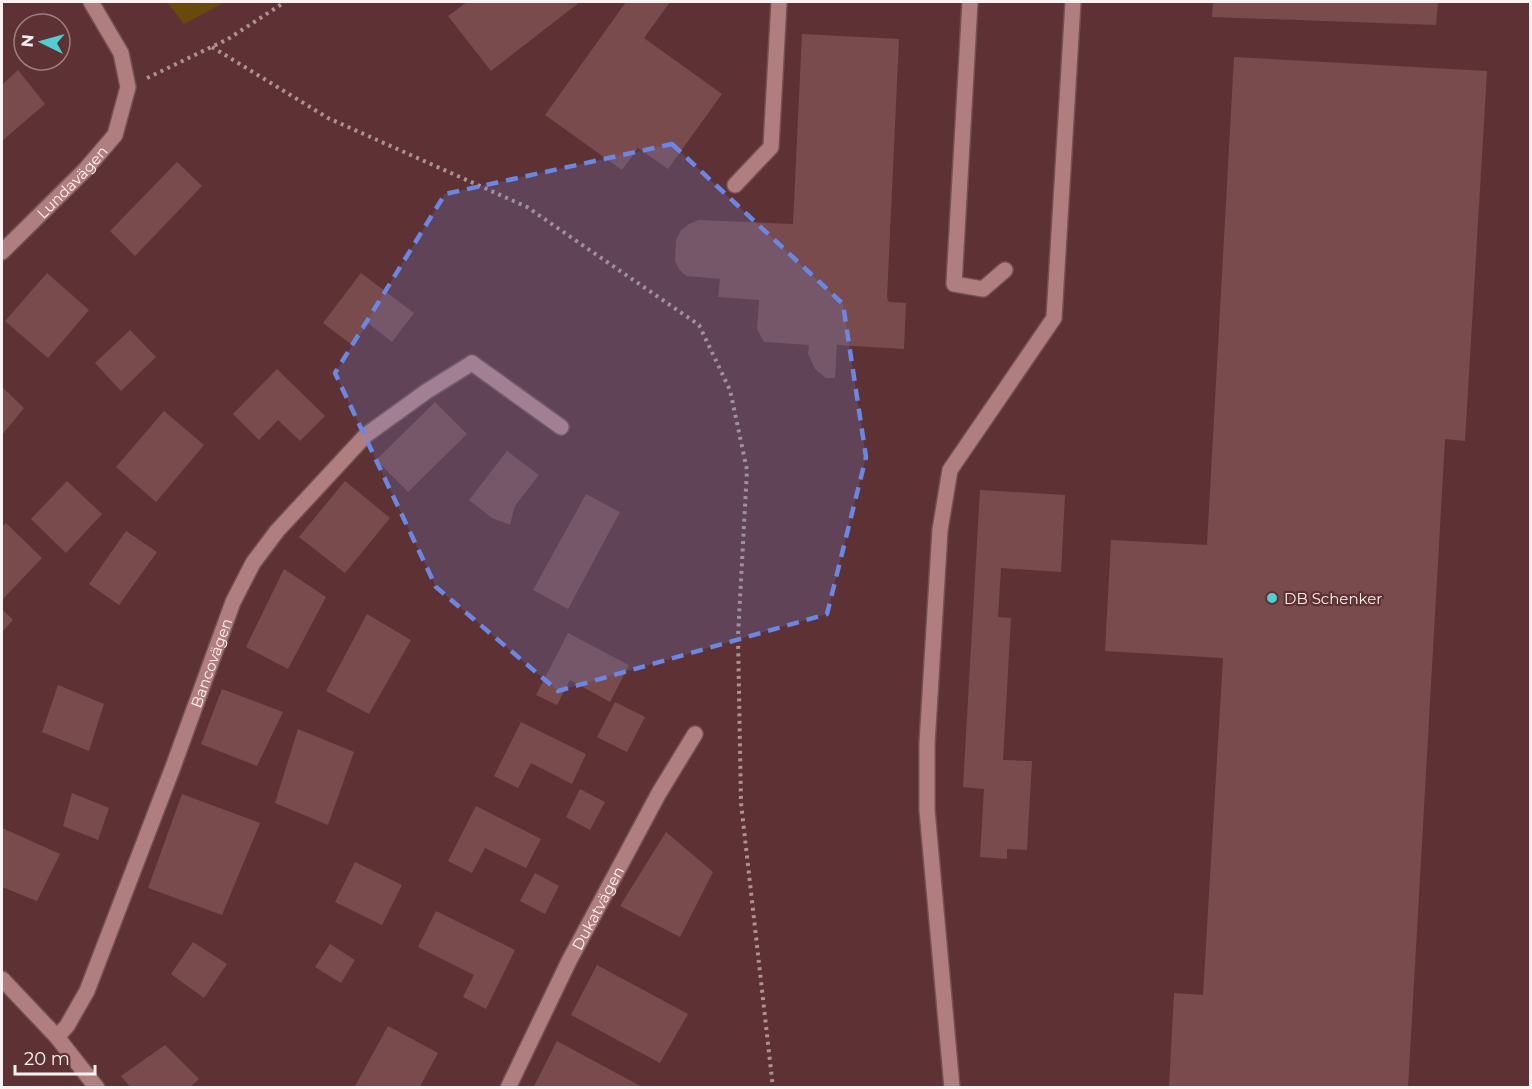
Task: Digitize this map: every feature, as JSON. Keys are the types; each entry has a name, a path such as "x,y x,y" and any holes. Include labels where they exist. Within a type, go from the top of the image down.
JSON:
{"street":[{"name":"Lundavägen","path":"2,252 86,170 115,135 128,87 121,53 91,2"},
{"path":"735,185 771,147 779,2"},
{"path":"970,2 954,284 983,290 1005,270"},
{"path":"952,1088 927,810 927,744 940,530 950,470 1054,318 1073,2"},
{"name":"Bancovägen","path":"57,1037 68,1026 87,991 173,767 233,602 253,563 277,531 366,435 427,391 472,363 561,427"},
{"name":"Dukatvägen","path":"508,1088 575,950 659,793 695,734"},
{"path":"2,979 57,1037 97,1088"}],"path":[{"path":"128,87 228,39 285,2"},
{"path":"212,47 328,118 527,207 699,325 730,390 747,470 738,636 741,803 773,1088"}],"highlighted area":[{"path":"672,144 843,304 866,457 827,614 558,691 436,587 335,373 445,194"}],"shaded area":[{"path":"167,2 225,2 184,24"}],"building":[{"path":"467,2 580,2 491,71 448,16"},
{"path":"626,2 670,2 644,38 722,94 668,169 638,148 622,170 545,115"},
{"path":"1213,2 1438,2 1436,25 1212,17"},
{"path":"802,34 899,39 887,298 889,302 906,303 904,349 837,345 835,378 826,378 815,369 808,354 809,345 764,342 757,329 759,300 718,297 720,279 686,276 675,261 676,240 681,230 699,220 793,224"},
{"name":"DB Schenker","path":"1234,57 1487,71 1465,441 1445,439 1408,1088 1169,1088 1174,993 1203,995 1223,658 1105,651 1111,540 1207,545"},
{"path":"16,72 20,72 45,104 2,141 2,85"},
{"path":"177,162 202,186 135,256 110,231"},
{"path":"47,273 89,310 48,358 5,321"},
{"path":"361,273 414,313 392,342 368,323 352,345 323,323"},
{"path":"130,330 156,357 121,391 95,363"},
{"path":"277,369 325,416 300,441 278,420 259,440 233,414"},
{"path":"2,387 24,408 2,435"},
{"path":"435,402 467,434 408,492 376,460"},
{"path":"164,411 204,445 156,502 116,467"},
{"path":"507,451 539,475 515,506 510,525 492,518 469,500"},
{"path":"67,481 102,514 66,553 31,519"},
{"path":"345,481 390,518 345,573 299,537"},
{"path":"980,490 1065,495 1061,572 1001,568 998,617 1011,618 1003,760 1032,761 1027,850 1007,849 1007,859 980,857 984,789 963,787"},
{"path":"586,494 620,512 568,609 533,590"},
{"path":"6,523 42,558 3,599 2,527"},
{"path":"126,531 157,552 119,605 89,584"},
{"path":"284,569 326,597 288,669 246,647"},
{"path":"2,609 13,620 2,632"},
{"path":"367,614 411,640 369,714 326,691"},
{"path":"568,633 629,665 610,702 570,680 557,705 536,695"},
{"path":"58,685 104,704 89,751 42,732"},
{"path":"222,689 283,712 257,766 201,744"},
{"path":"615,702 645,717 627,752 597,737"},
{"path":"521,722 586,754 572,784 531,763 518,788 494,776"},
{"path":"298,729 354,752 328,825 275,803"},
{"path":"580,789 605,802 590,830 566,817"},
{"path":"72,793 109,808 98,840 63,826"},
{"path":"182,794 260,823 222,915 148,888"},
{"path":"476,806 541,839 526,868 485,848 472,873 448,861"},
{"path":"2,828 60,854 37,901 2,887"},
{"path":"666,832 713,872 680,937 620,906"},
{"path":"355,862 402,885 382,925 335,902"},
{"path":"535,873 559,886 545,914 520,901"},
{"path":"436,911 515,950 486,1009 463,997 474,975 418,947"},
{"path":"193,942 227,964 204,998 171,974"},
{"path":"330,944 355,960 341,983 315,967"},
{"path":"597,965 688,1014 660,1063 571,1015"},
{"path":"388,1026 438,1053 419,1088 354,1088"},
{"path":"557,1041 644,1088 533,1088"},
{"path":"165,1045 199,1079 189,1088 131,1088 121,1076"}],"place":[{"name":"DB Schenker","path":"1272,598"}]}
